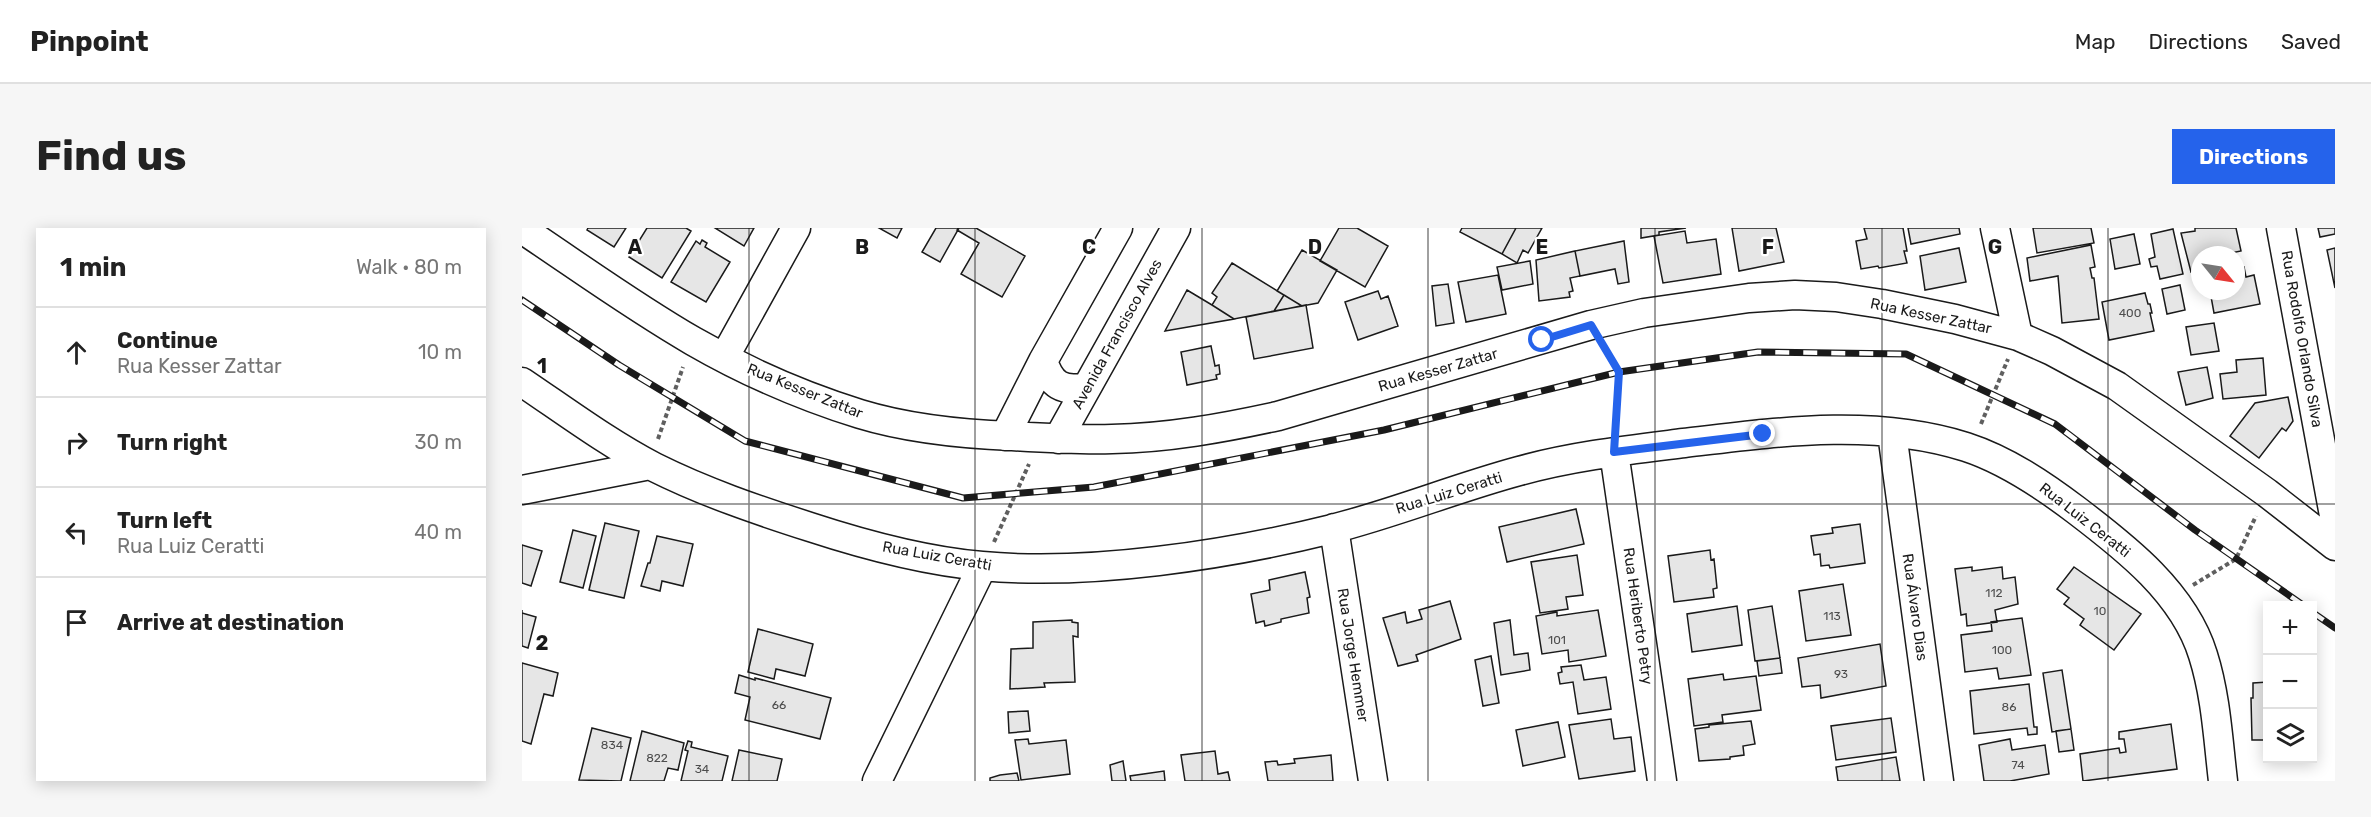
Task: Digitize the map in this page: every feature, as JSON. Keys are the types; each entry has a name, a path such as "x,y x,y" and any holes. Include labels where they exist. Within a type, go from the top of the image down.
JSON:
{"street":[{"path":"724,358 796,228"},
{"path":"1005,436 1043,361 1118,228"},
{"name":"Avenida Francisco Alves","path":"1048,439 1087,387 1176,228"},
{"path":"1995,228 2018,336"},
{"name":"Rua Rodolfo Orlando Silva","path":"2282,228 2335,521"},
{"name":"Rua Kesser Zattar","path":"522,229 693,341 724,358 817,399 860,414 914,427 1048,439 1112,440 1174,435 1278,416 1591,325 1644,313 1749,298 1795,295 1836,297 1882,304 1955,319 2018,336 2052,351 2117,386 2267,493 2335,546"},
{"path":"1043,361 1048,375 1058,386 1072,390 1087,387"},
{"name":"Rua Luiz Ceratti","path":"522,382 650,465 699,487 839,536 896,551 982,567 1086,567 1200,554 1334,528 1516,472 1560,461 1614,452 1763,434 1820,430 1929,437 1971,448 2006,464 2045,487 2090,520 2141,564 2173,597 2188,619 2203,654 2214,705 2223,781"},
{"name":"Rua Álvaro Dias","path":"1892,433 1939,781"},
{"name":"Rua Heriberto Petry","path":"1614,452 1662,781"},
{"path":"522,490 650,465"},
{"name":"Rua Jorge Hemmer","path":"1334,528 1374,781"},
{"path":"877,781 982,567"}],"path":[{"path":"1591,325 1619,372 1614,452"},
{"path":"1971,448 2018,336"},
{"path":"650,465 693,341"},
{"path":"982,567 1017,493 1048,439"},
{"path":"2173,597 2236,559 2267,493"}],"building":[{"path":"588,228 626,228 614,247 587,230"},
{"path":"647,228 686,228 691,231 662,278 629,257"},
{"path":"715,228 754,228 744,246"},
{"path":"879,228 902,228 897,238"},
{"path":"936,228 959,228 940,262 922,252"},
{"path":"976,228 1025,256 1002,297 961,274 979,243 957,230"},
{"path":"1339,228 1357,228 1388,246 1365,287 1320,261"},
{"path":"1462,228 1516,228 1502,254 1460,232"},
{"path":"1516,228 1542,228 1528,253 1523,250 1517,263 1502,254"},
{"path":"1641,228 1686,228 1659,232 1659,235 1641,238"},
{"path":"1732,228 1776,228 1784,262 1739,271"},
{"path":"1864,228 1903,228 1907,263 1861,269 1856,241 1867,239"},
{"path":"1908,228 1959,228 1960,234 1911,244"},
{"path":"2033,228 2091,228 2094,243 2037,253"},
{"path":"2195,228 2236,228 2240,246 2191,246 2191,272 2181,233 2195,231"},
{"path":"2318,228 2335,228 2335,234 2320,237"},
{"path":"2173,229 2183,274 2160,279 2157,266 2151,267 2149,259 2155,257 2151,234"},
{"path":"1685,231 1687,243 1716,239 1721,274 1663,283 1654,236"},
{"path":"2134,234 2140,264 2115,269 2110,239"},
{"path":"702,240 707,243 705,247 730,262 706,302 671,282 696,241 700,244"},
{"path":"1624,241 1629,282 1618,284 1615,269 1580,276 1575,251"},
{"path":"2091,245 2095,267 2090,268 2092,278 2094,278 2099,319 2062,323 2058,276 2030,281 2027,258"},
{"path":"1959,248 1966,282 1925,290 1920,256"},
{"path":"2335,248 2335,288 2327,250"},
{"path":"1302,250 1337,270 1318,303 1302,306 1277,291"},
{"path":"1575,251 1580,276 1570,278 1573,291 1569,292 1570,297 1539,301 1536,260"},
{"path":"1530,261 1533,284 1502,290 1497,267"},
{"path":"1232,263 1284,295 1274,311 1234,319 1212,305 1217,297 1212,293"},
{"path":"2245,272 2246,277 2254,275 2260,304 2214,313 2212,300 2245,300"},
{"path":"1498,275 1506,314 1466,322 1458,282"},
{"path":"1448,284 1454,323 1436,326 1432,286"},
{"path":"2180,285 2185,310 2167,314 2162,289"},
{"path":"1187,290 1212,305 1234,319 1165,331"},
{"path":"1378,291 1381,299 1388,296 1398,326 1358,340 1345,302"},
{"path":"2145,293 2148,304 2150,304 2154,331 2109,340 2102,302"},
{"path":"1284,295 1302,306 1274,311"},
{"path":"1306,305 1313,348 1254,359 1246,317"},
{"path":"2214,323 2219,351 2191,355 2186,327"},
{"path":"1211,346 1215,366 1219,365 1220,374 1216,375 1217,379 1187,385 1181,352"},
{"path":"2263,358 2266,395 2223,399 2220,374 2237,372 2236,360"},
{"path":"2207,367 2213,398 2186,405 2178,372"},
{"path":"2288,397 2293,421 2286,431 2282,428 2259,458 2230,436 2255,403"},
{"path":"1576,509 1584,544 1507,562 1499,527"},
{"path":"605,523 639,531 624,598 589,590"},
{"path":"1860,524 1865,563 1830,568 1829,565 1821,566 1820,554 1814,555 1811,536 1833,533 1832,528"},
{"path":"573,530 596,536 583,588 560,582"},
{"path":"657,536 693,544 683,586 662,581 660,591 641,586"},
{"path":"522,545 542,551 531,586 522,583"},
{"path":"1710,550 1711,560 1714,559 1717,588 1713,589 1714,597 1674,602 1668,556"},
{"path":"1577,555 1583,595 1566,597 1568,609 1540,613 1531,562"},
{"path":"1972,567 1972,571 2002,567 2003,579 2015,577 2018,604 1995,610 1997,622 1967,626 1966,614 1961,615 1955,569"},
{"path":"2074,567 2141,614 2114,650 2080,625 2084,619 2064,604 2069,598 2057,589"},
{"path":"1305,572 1310,597 1307,598 1309,613 1281,619 1281,622 1265,626 1264,621 1256,623 1251,594 1270,590 1269,580"},
{"path":"1843,584 1851,635 1806,641 1799,591"},
{"path":"1450,601 1461,639 1416,655 1418,661 1398,666 1383,618 1405,612 1407,623 1422,619 1419,610"},
{"path":"1737,606 1742,645 1692,652 1687,614"},
{"path":"1772,606 1780,658 1755,661 1748,610"},
{"path":"1598,610 1606,656 1569,662 1568,650 1542,654 1536,616 1557,612 1557,616"},
{"path":"522,613 536,617 528,648 522,646"},
{"path":"2022,618 2031,675 1999,679 1997,668 1965,672 1961,635 1992,631 1991,622"},
{"path":"1072,620 1078,623 1078,637 1073,636 1075,682 1044,683 1045,687 1010,689 1011,649 1033,648 1033,622"},
{"path":"1510,620 1514,655 1528,653 1530,670 1501,675 1494,623"},
{"path":"758,629 813,644 805,676 776,669 774,679 748,672"},
{"path":"1880,644 1886,686 1821,698 1820,685 1802,687 1798,658"},
{"path":"1491,656 1499,703 1483,706 1475,660"},
{"path":"1780,658 1782,673 1759,676 1757,661"},
{"path":"522,663 558,673 553,696 544,694 531,744 522,741"},
{"path":"1581,665 1584,680 1606,677 1611,709 1578,714 1573,682 1560,684 1558,673 1562,672 1561,667"},
{"path":"2062,670 2071,729 2052,732 2043,673"},
{"path":"1723,674 1724,680 1756,676 1761,710 1722,715 1723,722 1694,726 1688,679"},
{"path":"739,675 831,698 820,739 745,720 750,697 735,693"},
{"path":"2263,682 2263,740 2252,740 2253,683"},
{"path":"2029,684 2034,727 2037,727 2037,734 2028,735 2027,728 1974,734 1970,691"},
{"path":"1028,711 1030,731 1009,733 1008,712"},
{"path":"1891,718 1896,752 1836,760 1831,726"},
{"path":"1611,719 1614,739 1631,737 1635,771 1579,779 1569,725"},
{"path":"1751,721 1755,744 1743,746 1744,755 1730,757 1730,759 1699,761 1695,729 1709,727 1709,725"},
{"path":"1558,722 1565,757 1523,766 1516,730"},
{"path":"2171,724 2177,769 2083,781 2080,754 2119,748 2120,753 2126,752 2124,739 2119,739 2119,732"},
{"path":"592,728 631,738 621,781 579,780"},
{"path":"2071,729 2074,750 2059,752 2056,731"},
{"path":"642,731 684,743 678,770 668,768 664,781 630,781"},
{"path":"1028,739 1029,744 1066,740 1070,774 1021,780 1015,740"},
{"path":"2010,739 2012,750 2045,745 2049,774 2010,781 1984,781 1979,745"},
{"path":"688,741 692,742 691,747 728,756 722,781 681,781"},
{"path":"739,750 782,759 777,781 732,781"},
{"path":"1215,751 1218,774 1228,772 1230,781 1185,781 1181,755"},
{"path":"1331,755 1333,781 1268,781 1265,762 1277,761 1278,765 1295,763 1294,759"},
{"path":"1896,757 1900,781 1838,781 1836,767"},
{"path":"1123,761 1126,781 1112,781 1110,765"},
{"path":"1164,771 1165,781 1131,781 1130,776"},
{"path":"1017,773 1019,781 990,781 990,778 1000,775"}],"railway":[{"path":"522,300 619,365 745,441 963,498 1094,487 1384,430 1619,372 1758,352 1906,354 2055,424 2195,530 2297,601"},
{"path":"2317,615 2335,628"}],"route":[{"path":"1542,340 1591,325 1619,372 1614,452 1763,434"}]}
